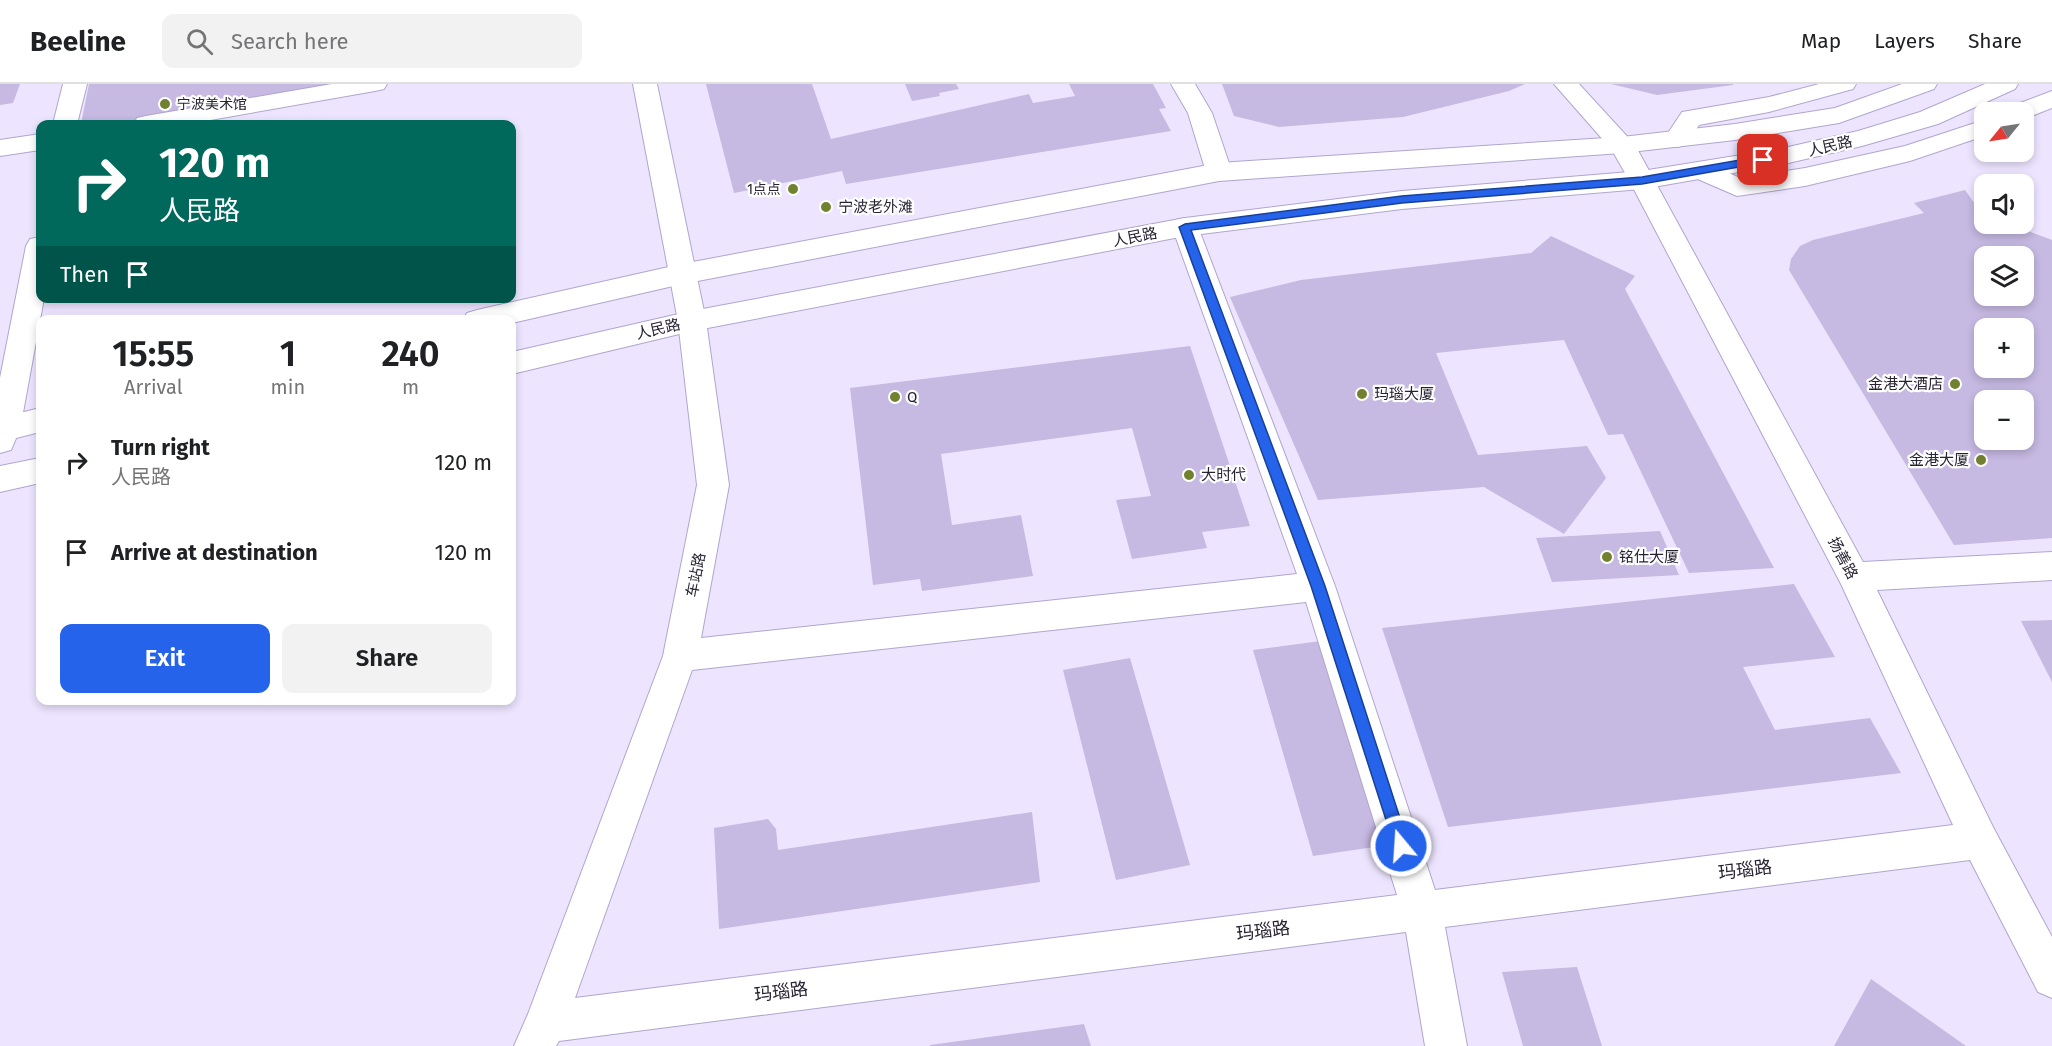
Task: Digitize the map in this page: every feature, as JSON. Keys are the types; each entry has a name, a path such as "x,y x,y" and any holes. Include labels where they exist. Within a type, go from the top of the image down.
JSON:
{"street":[{"path":"66,120 75,84"},
{"path":"169,120 375,84"},
{"name":"车站路","path":"541,1034 681,656 712,485 692,321 645,84"},
{"path":"1182,84 1200,113 1219,172"},
{"name":"扬善路","path":"1566,84 1622,145 1642,180 1854,577 1980,840 2052,978"},
{"path":"1677,138 1691,118 1738,112 1803,98 1844,84"},
{"name":"人民路","path":"499,315 682,274 1219,172 1622,145 1839,115 1925,84"},
{"name":"人民路","path":"516,362 692,321 1185,227 1402,200 1642,180 1784,156 1862,138 1929,118 2006,84"},
{"path":"1702,171 1737,187 1805,177 1910,153 1974,131"},
{"path":"0,148 36,143"},
{"path":"1185,227 1318,586 1422,910 1446,1046"},
{"path":"2,433 36,266"},
{"path":"2,433 36,421"},
{"path":"0,479 36,472"},
{"path":"1854,577 2052,566"},
{"path":"681,656 1318,586"},
{"name":"玛瑙路","path":"541,1034 1422,910 1980,840"}],"building":[{"path":"0,84 20,84 13,103 0,105"},
{"name":"宁波美术馆","path":"89,84 354,84 153,120 82,120"},
{"path":"706,84 812,84 831,139 1029,94 1033,103 1075,96 1069,84 1153,84 1166,108 1159,109 1171,131 846,184 842,171 734,193"},
{"path":"905,84 956,84 959,89 939,93 940,96 912,101"},
{"path":"1222,84 1525,84 1509,91 1403,117 1279,127 1234,116"},
{"path":"1611,84 1733,84 1733,85 1657,95"},
{"name":"金港大酒店","path":"1965,190 1974,203 1974,234 2034,233 2052,240 2052,538 1954,545 1789,270 1791,259 1800,246 1813,240 1924,213 1914,203"},
{"name":"玛瑙大厦","path":"1551,236 1635,276 1625,289 1774,568 1689,573 1623,434 1608,435 1564,340 1436,353 1478,455 1587,446 1606,478 1564,534 1484,487 1318,500 1230,297 1301,280 1531,253"},
{"name":"大时代","path":"1190,346 1250,526 1202,532 1207,548 1132,559 1116,500 1151,496 1132,428 941,454 952,525 1021,515 1033,576 922,591 920,579 873,585 850,388"},
{"name":"铭仕大厦","path":"1660,531 1679,575 1552,582 1536,538"},
{"path":"1794,584 1835,657 1743,667 1775,730 1870,718 1901,773 1448,827 1382,628"},
{"path":"2052,620 2052,682 2021,621"},
{"path":"1321,641 1388,845 1313,856 1253,650"},
{"path":"1130,658 1190,865 1116,880 1063,670"},
{"path":"1032,812 1040,882 719,929 714,828 768,819 776,829 778,850"},
{"path":"1577,967 1602,1046 1523,1046 1502,972"},
{"path":"1871,979 1966,1046 1834,1046"},
{"path":"1084,1024 1091,1046 930,1046 930,1045"}],"place":[{"name":"宁波美术馆","path":"165,104"},
{"name":"1点点","path":"793,189"},
{"name":"宁波老外滩","path":"826,207"},
{"name":"金港大酒店","path":"1955,384"},
{"name":"玛瑙大厦","path":"1362,394"},
{"name":"Q","path":"895,397"},
{"name":"金港大厦","path":"1981,460"},
{"name":"大时代","path":"1189,475"},
{"name":"铭仕大厦","path":"1607,557"}],"route":[{"path":"1401,846 1318,586 1185,227 1402,200 1642,180 1763,160"}]}
